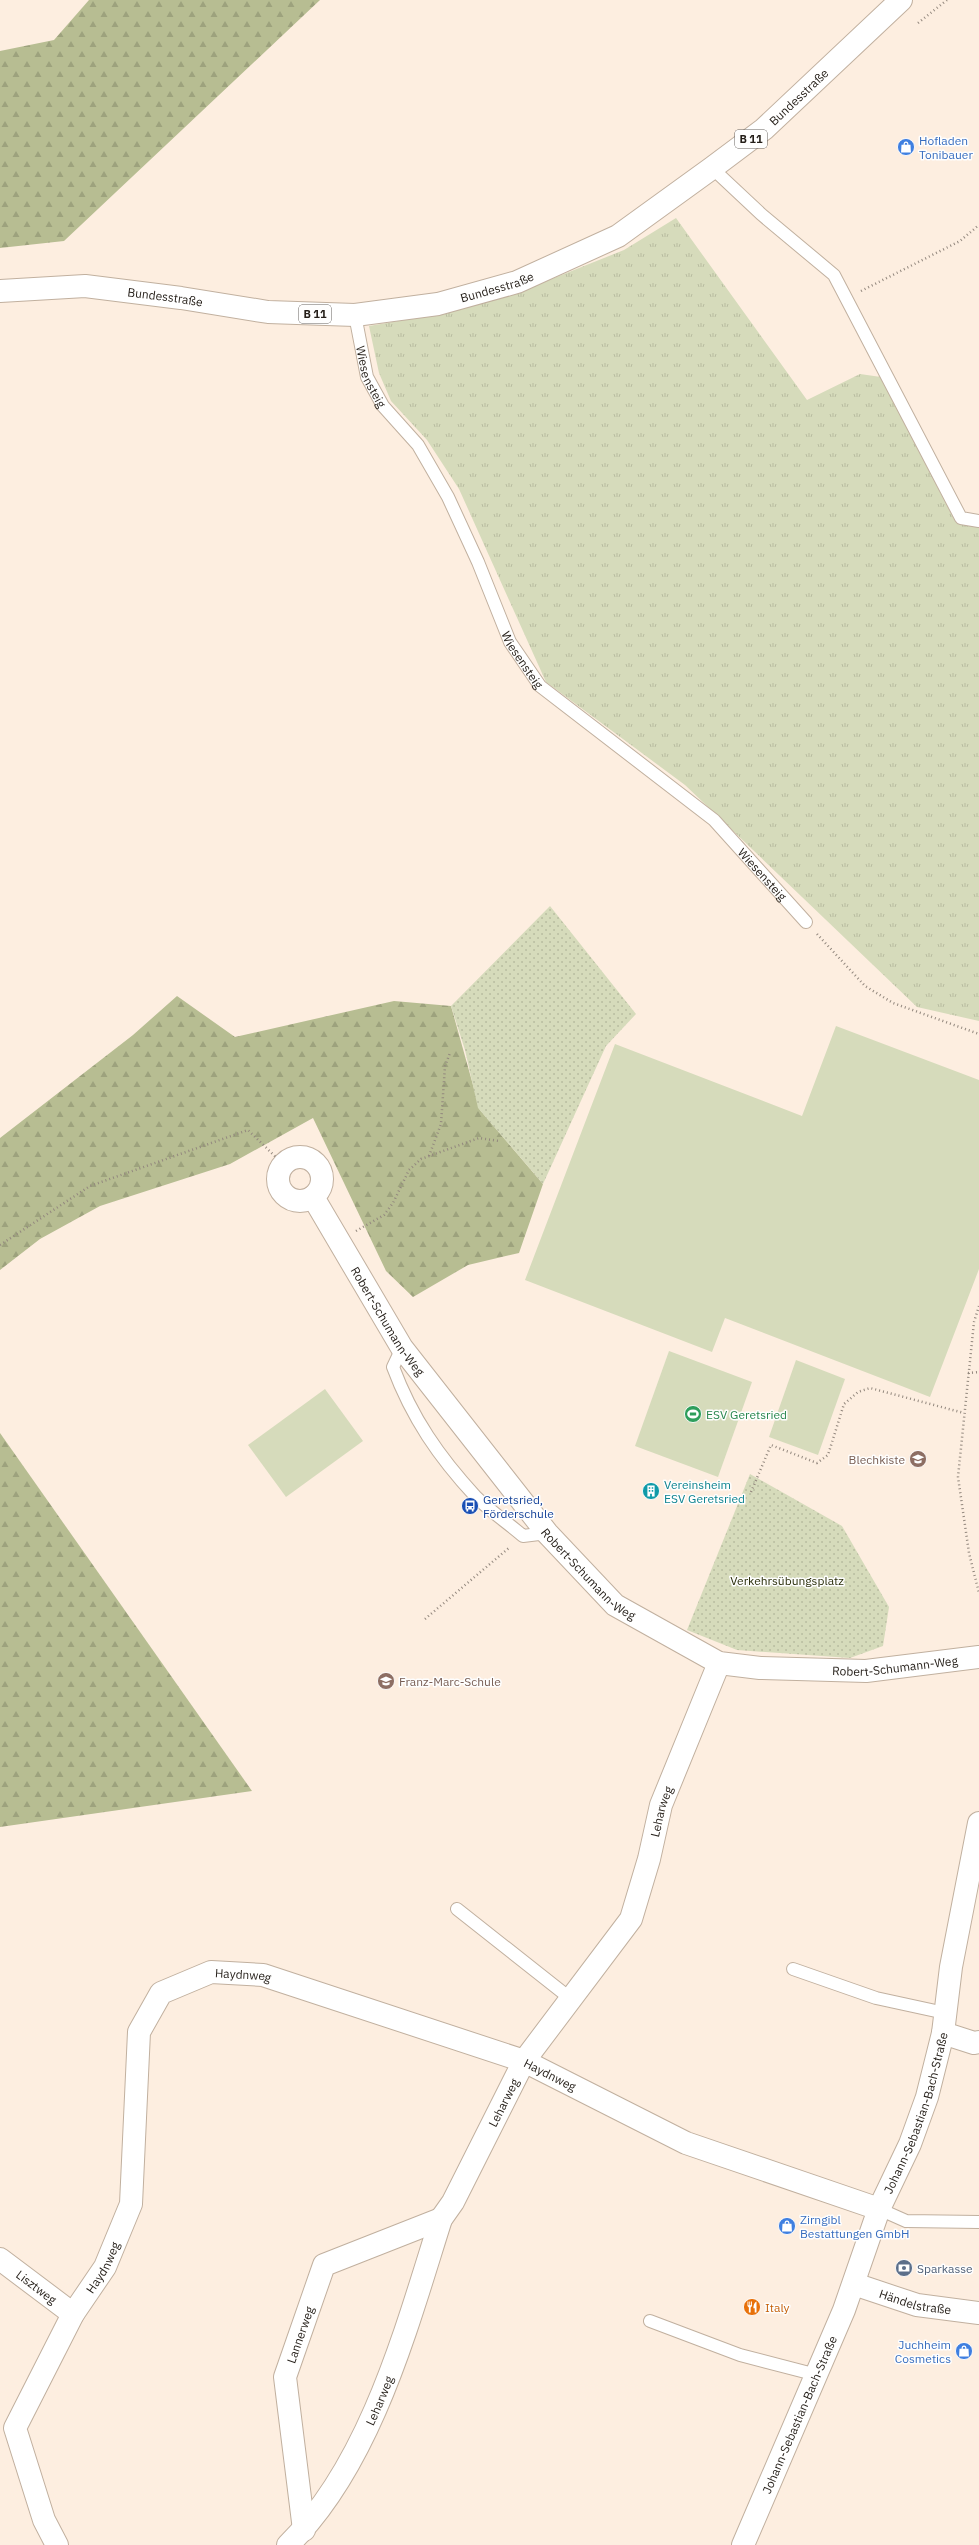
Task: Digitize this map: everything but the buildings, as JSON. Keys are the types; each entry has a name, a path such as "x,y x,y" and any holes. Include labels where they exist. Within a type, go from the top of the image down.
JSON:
{"street":[{"name":"Bundesstraße","path":"0,291 85,286 180,298 268,312 355,315 438,304 517,282 618,236 712,168 764,129 902,0"},
{"path":"298,1157 313,1161 322,1176 319,1191 313,1198 305,1201 295,1201 284,1196 278,1182 279,1171 283,1164 298,1157"},
{"name":"Robert-Schumann-Weg","path":"313,1198 402,1348 547,1533 615,1605 719,1663 760,1668 866,1671 979,1657"},
{"name":"Leharweg","path":"288,2545 304,2530 343,2475 392,2371 441,2219 453,2202 524,2061 631,1919 649,1859 661,1805 719,1663"},
{"name":"Johann-Sebastian-Bach-Straße","path":"743,2545 817,2375 854,2284 879,2209 912,2137 927,2097 944,2023 951,1967 976,1851 979,1824"},
{"name":"Haydnweg","path":"57,2545 44,2520 15,2428 73,2314 104,2267 131,2204 139,2032 161,1993 211,1972 263,1975 524,2061 686,2143 879,2209"},
{"path":"944,2023 974,2043 979,2042"},
{"name":"Lannerweg","path":"304,2530 285,2377 324,2265 441,2219"},
{"name":"Lisztweg","path":"0,2259 73,2314"},
{"name":"Händelstraße","path":"854,2284 917,2305 979,2312"}],"lane":[{"path":"712,168 761,214 834,275 961,518 979,520"},
{"name":"Wiesensteig","path":"355,315 362,342 367,377 383,406 418,445 448,497 478,562 510,642 540,686 714,820 806,922"},
{"path":"402,1348 393,1367 406,1402 428,1439 477,1498 523,1536 547,1533"},
{"path":"456,1909 571,1998"},
{"path":"793,1969 944,2023"},
{"path":"879,2209 906,2221 979,2222"},
{"path":"650,2321 740,2355 817,2375"}],"path":[{"path":"918,23 947,0"},
{"path":"846,299 960,241 979,225"},
{"path":"806,922 865,986 892,1003 979,1034"},
{"path":"429,1156 441,1124 445,1066 450,1053"},
{"path":"0,1245 90,1186 248,1130 283,1164"},
{"path":"338,1239 368,1225 384,1215 393,1203 409,1170 421,1159 479,1138 499,1141"},
{"path":"979,1306 974,1322 958,1477 969,1553 979,1593"},
{"path":"968,1373 979,1372"},
{"path":"751,1492 771,1446 817,1463 828,1455 844,1404 858,1392 870,1388 964,1413"},
{"path":"425,1618 523,1536"}],"green space":[{"path":"89,0 320,0 64,241 0,248 0,51 54,40"},
{"path":"676,218 807,400 860,374 881,377 954,519 979,523 979,1021 917,1007 685,785 546,682 459,489 427,440 391,401 379,373 369,326 439,314 519,292 624,250"},
{"path":"550,906 636,1014 606,1046 543,1184 478,1108 465,1050 451,1006"},
{"path":"177,996 235,1037 394,1001 451,1006 480,1110 543,1184 519,1253 468,1265 413,1297 386,1271 313,1118 230,1164 100,1206 40,1239 0,1270 0,1138 133,1035"},
{"path":"836,1026 979,1080 979,1269 930,1397 725,1318 712,1352 525,1280 615,1044 802,1116"},
{"name":"ESV Geretsried","path":"669,1351 752,1382 718,1477 635,1446"},
{"path":"796,1360 845,1379 818,1455 769,1437"},
{"path":"325,1389 363,1441 286,1497 248,1445"},
{"path":"0,1433 252,1791 0,1827"},
{"name":"Verkehrsübungsplatz","path":"750,1474 842,1526 889,1607 883,1646 850,1658 737,1650 687,1630"}],"place":[{"name":"Hofladen Tonibauer","path":"906,147"},
{"name":"ESV Geretsried","path":"693,1414"},
{"name":"Blechkiste","path":"918,1459"},
{"name":"Vereinsheim ESV Geretsried","path":"651,1491"},
{"name":"Geretsried, Förderschule","path":"470,1506"},
{"name":"Franz-Marc-Schule","path":"386,1681"},
{"name":"Zirngibl Bestattungen GmbH","path":"787,2226"},
{"name":"Sparkasse","path":"904,2268"},
{"name":"Italy","path":"752,2307"},
{"name":"Juchheim Cosmetics","path":"964,2351"}]}
